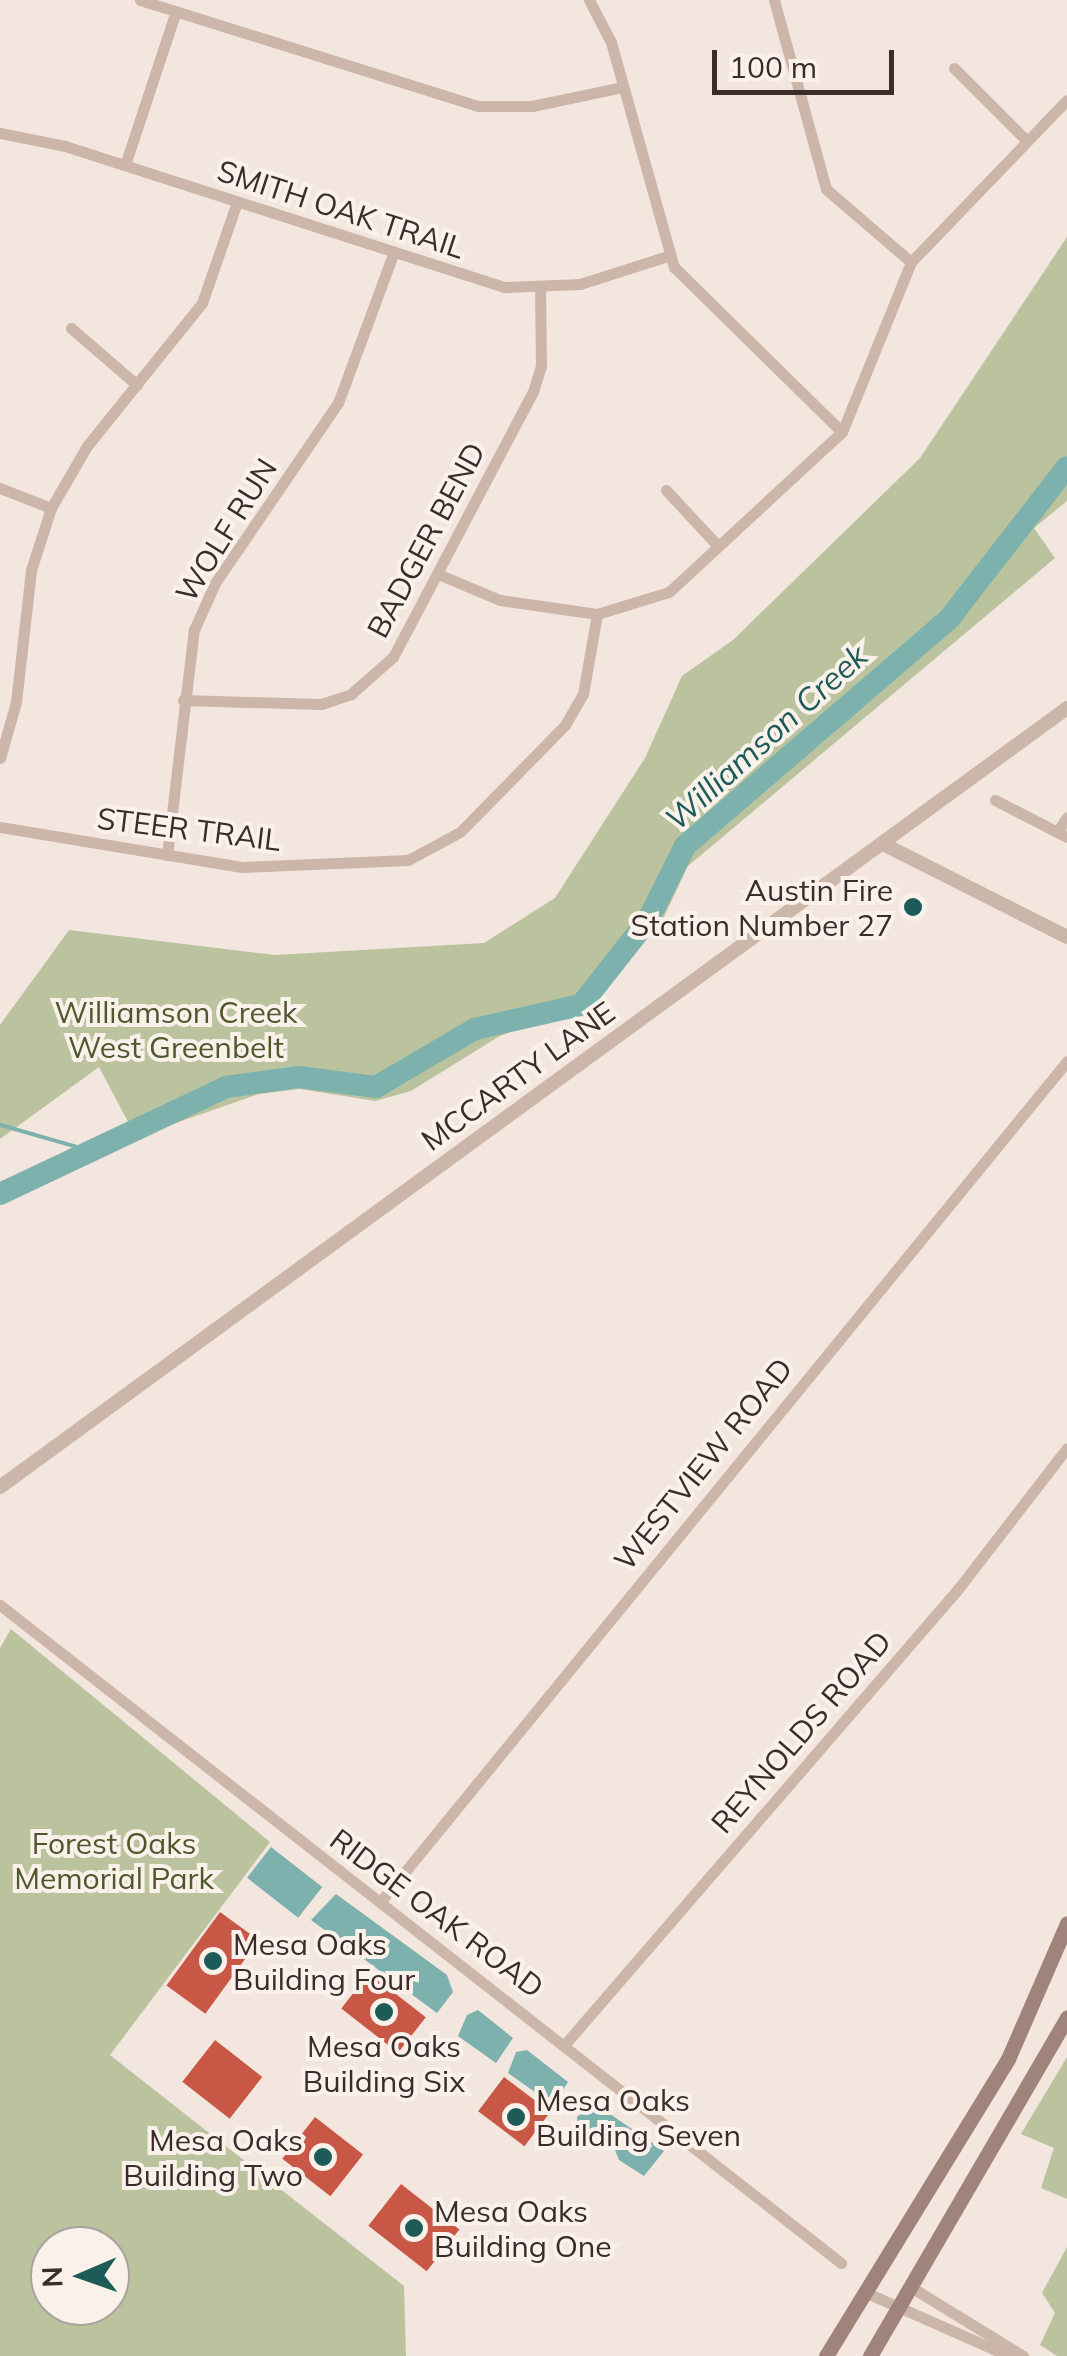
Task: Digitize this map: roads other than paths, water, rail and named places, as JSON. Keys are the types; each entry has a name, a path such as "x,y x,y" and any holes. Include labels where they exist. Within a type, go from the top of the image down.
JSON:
{"main road":[{"path":"826,2356 867,2293 924,2184 1008,2059 1067,1923"},
{"path":"870,2356 1067,2017"}],"street":[{"path":"140,0 478,106 532,106 624,87"},
{"path":"589,0 624,87 668,256 700,299 842,432"},
{"path":"774,0 826,189 911,262"},
{"path":"125,164 176,11"},
{"path":"954,68 1026,140"},
{"path":"438,574 500,600 597,614 654,601 842,432 911,262 1067,100"},
{"name":"SMITH OAK TRAIL","path":"0,133 125,164 487,282 540,290 668,256"},
{"path":"0,758 16,702 32,570 51,508 137,385 202,303 237,202"},
{"name":"WOLF RUN","path":"167,854 183,700 204,607 338,403 394,252"},
{"name":"BADGER BEND","path":"183,700 300,706 351,694 394,656 538,377 540,290"},
{"path":"71,328 137,385"},
{"path":"0,488 51,508"},
{"path":"666,490 718,546"},
{"name":"STEER TRAIL","path":"0,827 272,868 373,864 426,853 460,832 565,725 582,694 597,614"},
{"name":"MCCARTY LANE","path":"0,1487 1067,708"},
{"path":"994,800 1062,834 1067,817"},
{"path":"883,844 1067,937"},
{"name":"WESTVIEW ROAD","path":"381,1900 1067,1061"},
{"name":"REYNOLDS ROAD","path":"566,2044 958,1589 1067,1448"},
{"name":"RIDGE OAK ROAD","path":"0,1605 566,2044 840,2263"},
{"path":"911,2287 1023,2356"},
{"path":"867,2293 1010,2356"}],"water":[{"path":"271,1847 322,1887 298,1918 247,1878"},
{"path":"336,1894 447,1975 453,1992 437,2013 311,1920"},
{"path":"478,2010 513,2038 496,2063 458,2036 467,2015"},
{"path":"527,2050 568,2082 553,2105 508,2073 516,2052"},
{"path":"594,2103 664,2151 644,2176 619,2160 613,2145 578,2128 577,2117"}],"waterway":[{"name":"Williamson Creek","path":"0,1194 226,1087 299,1077 376,1087 475,1029 581,1005 648,920 685,846 949,619 1067,467"},
{"path":"0,1125 88,1150"}],"place":[{"name":"Austin Fire Station Number 27","path":"913,907"},
{"name":"Mesa Oaks Building Four","path":"213,1961"},
{"name":"Mesa Oaks Building Six","path":"384,2012"},
{"name":"Mesa Oaks Building Seven","path":"516,2117"},
{"name":"Mesa Oaks Building Two","path":"323,2157"},
{"name":"Mesa Oaks Building One","path":"414,2228"}],"park label":[{"name":"Williamson Creek West Greenbelt","path":"176,1029"},
{"name":"Forest Oaks Memorial Park","path":"114,1860"}]}
